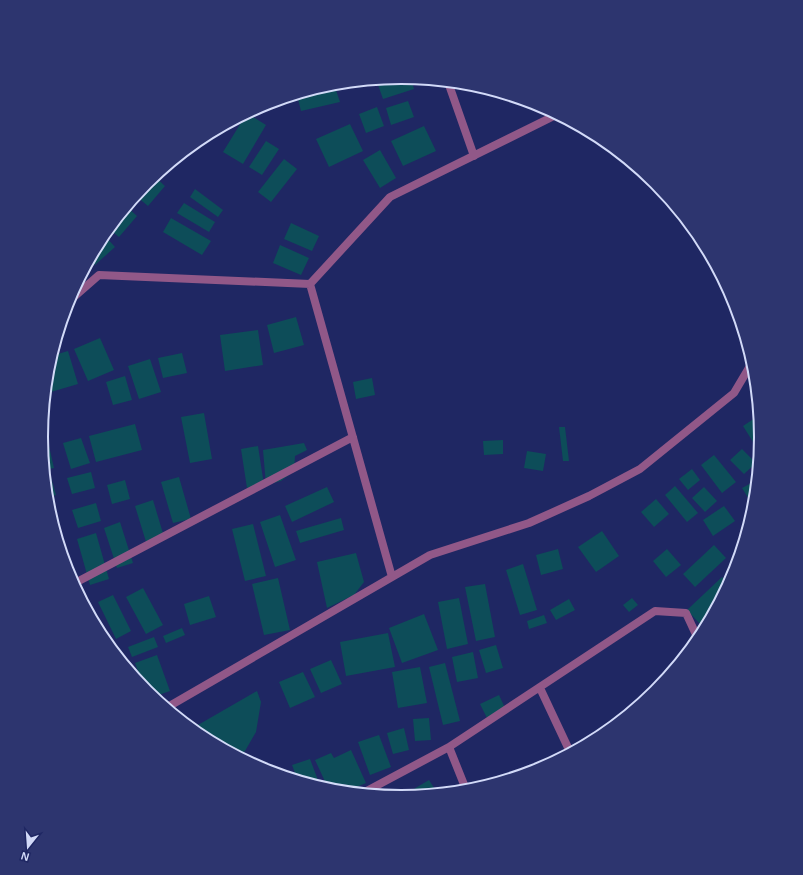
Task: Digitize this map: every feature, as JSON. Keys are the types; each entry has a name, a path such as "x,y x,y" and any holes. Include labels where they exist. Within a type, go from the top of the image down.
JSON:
{"street":[{"path":"450,87 474,156"},
{"path":"79,293 99,275 310,284 390,198 552,117"},
{"path":"310,284 392,577"},
{"path":"171,705 430,555 529,523 589,496 640,470 734,393 748,369"},
{"path":"78,581 353,437"},
{"path":"370,789 449,747 655,611 686,613 695,633"},
{"path":"540,688 569,749"},
{"path":"449,747 464,785"}],"building":[{"path":"413,84 414,89 383,99 378,85"},
{"path":"336,90 340,102 301,111 298,100"},
{"path":"408,101 414,117 391,125 386,108"},
{"path":"377,107 384,126 366,133 359,114"},
{"path":"253,117 266,125 243,164 223,152 242,122"},
{"path":"350,124 363,151 329,167 316,139"},
{"path":"424,126 436,151 403,166 391,141"},
{"path":"266,141 279,149 262,175 249,167"},
{"path":"380,150 396,178 380,188 363,160"},
{"path":"284,159 297,169 271,202 258,192"},
{"path":"159,181 165,186 148,206 140,200"},
{"path":"195,189 223,210 218,217 190,197"},
{"path":"184,203 215,222 209,232 177,213"},
{"path":"131,210 137,216 119,237 114,233"},
{"path":"171,218 211,241 202,255 163,232"},
{"path":"291,223 319,236 312,251 284,239"},
{"path":"109,240 115,247 95,265 94,264"},
{"path":"280,245 309,258 301,275 273,263"},
{"path":"296,317 304,345 274,353 267,325"},
{"path":"258,330 263,365 225,371 220,335"},
{"path":"100,338 114,370 88,381 74,349"},
{"path":"68,351 78,384 51,392 55,369 58,354"},
{"path":"182,353 187,373 163,378 158,358"},
{"path":"150,359 161,392 139,399 128,366"},
{"path":"125,376 132,400 113,405 106,382"},
{"path":"372,378 375,395 356,399 353,382"},
{"path":"204,413 212,459 190,463 181,417"},
{"path":"754,419 755,445 743,426"},
{"path":"135,424 142,450 96,462 89,436"},
{"path":"559,427 565,427 569,461 563,461"},
{"path":"81,438 90,463 71,469 63,443"},
{"path":"503,440 503,454 484,455 483,441"},
{"path":"48,443 54,468 50,469"},
{"path":"304,443 307,450 295,456 294,471 281,481 266,485 263,450"},
{"path":"258,446 264,485 247,488 241,449"},
{"path":"742,449 754,461 754,465 744,474 730,460"},
{"path":"527,451 546,454 543,471 524,468"},
{"path":"714,455 736,482 722,493 701,465"},
{"path":"692,469 700,480 688,490 679,479"},
{"path":"91,472 95,488 72,494 67,478"},
{"path":"50,475 56,495 53,496"},
{"path":"179,477 191,519 173,523 161,482"},
{"path":"125,480 130,499 112,504 107,485"},
{"path":"752,483 749,499 742,488"},
{"path":"675,486 698,513 687,522 665,495"},
{"path":"327,487 334,502 292,522 285,506"},
{"path":"704,487 717,501 705,512 692,498"},
{"path":"656,499 669,514 654,527 641,512"},
{"path":"153,500 165,540 147,545 135,506"},
{"path":"96,503 101,521 78,528 72,510"},
{"path":"724,506 735,521 713,536 703,520"},
{"path":"280,515 296,560 275,567 260,522"},
{"path":"341,518 344,530 300,543 296,531"},
{"path":"120,522 133,563 117,568 104,528"},
{"path":"253,524 266,576 245,581 232,529"},
{"path":"602,531 619,556 596,572 578,547"},
{"path":"96,533 109,579 90,585 77,539"},
{"path":"714,545 726,558 695,587 683,574"},
{"path":"558,549 563,569 541,575 536,555"},
{"path":"667,549 681,565 666,577 653,561"},
{"path":"356,553 364,582 354,595 327,608 317,562"},
{"path":"523,564 537,610 520,615 506,570"},
{"path":"722,577 725,580 708,614 700,624 687,610"},
{"path":"278,578 290,630 264,635 252,584"},
{"path":"485,584 495,637 476,641 465,587"},
{"path":"143,588 163,625 146,634 126,597"},
{"path":"113,595 131,631 116,639 98,602"},
{"path":"209,596 216,617 190,625 184,604"},
{"path":"459,598 468,644 447,649 438,602"},
{"path":"632,598 638,605 629,612 623,605"},
{"path":"569,599 575,610 556,620 550,610"},
{"path":"424,614 438,650 402,663 389,628"},
{"path":"544,615 547,623 529,629 527,621"},
{"path":"182,628 185,635 166,643 163,636"},
{"path":"388,633 395,667 346,676 340,642"},
{"path":"154,637 158,647 132,657 128,647"},
{"path":"496,645 503,668 486,673 479,650"},
{"path":"473,652 478,678 457,682 452,657"},
{"path":"157,655 170,691 160,695 139,674 135,663"},
{"path":"331,660 342,684 321,693 310,669"},
{"path":"445,663 460,721 443,725 429,667"},
{"path":"420,667 427,703 398,708 392,672"},
{"path":"303,672 315,697 290,708 279,682"},
{"path":"257,691 261,702 256,732 242,753 197,726"},
{"path":"499,695 506,710 487,718 480,704"},
{"path":"429,718 431,740 415,741 413,719"},
{"path":"404,728 409,750 393,754 387,733"},
{"path":"379,735 391,767 370,775 358,742"},
{"path":"351,750 366,783 354,788 346,786 345,784 341,785 325,782 315,760 331,753 334,758"},
{"path":"310,759 318,781 296,774 292,765"},
{"path":"429,780 435,789 425,790 411,791"}]}
